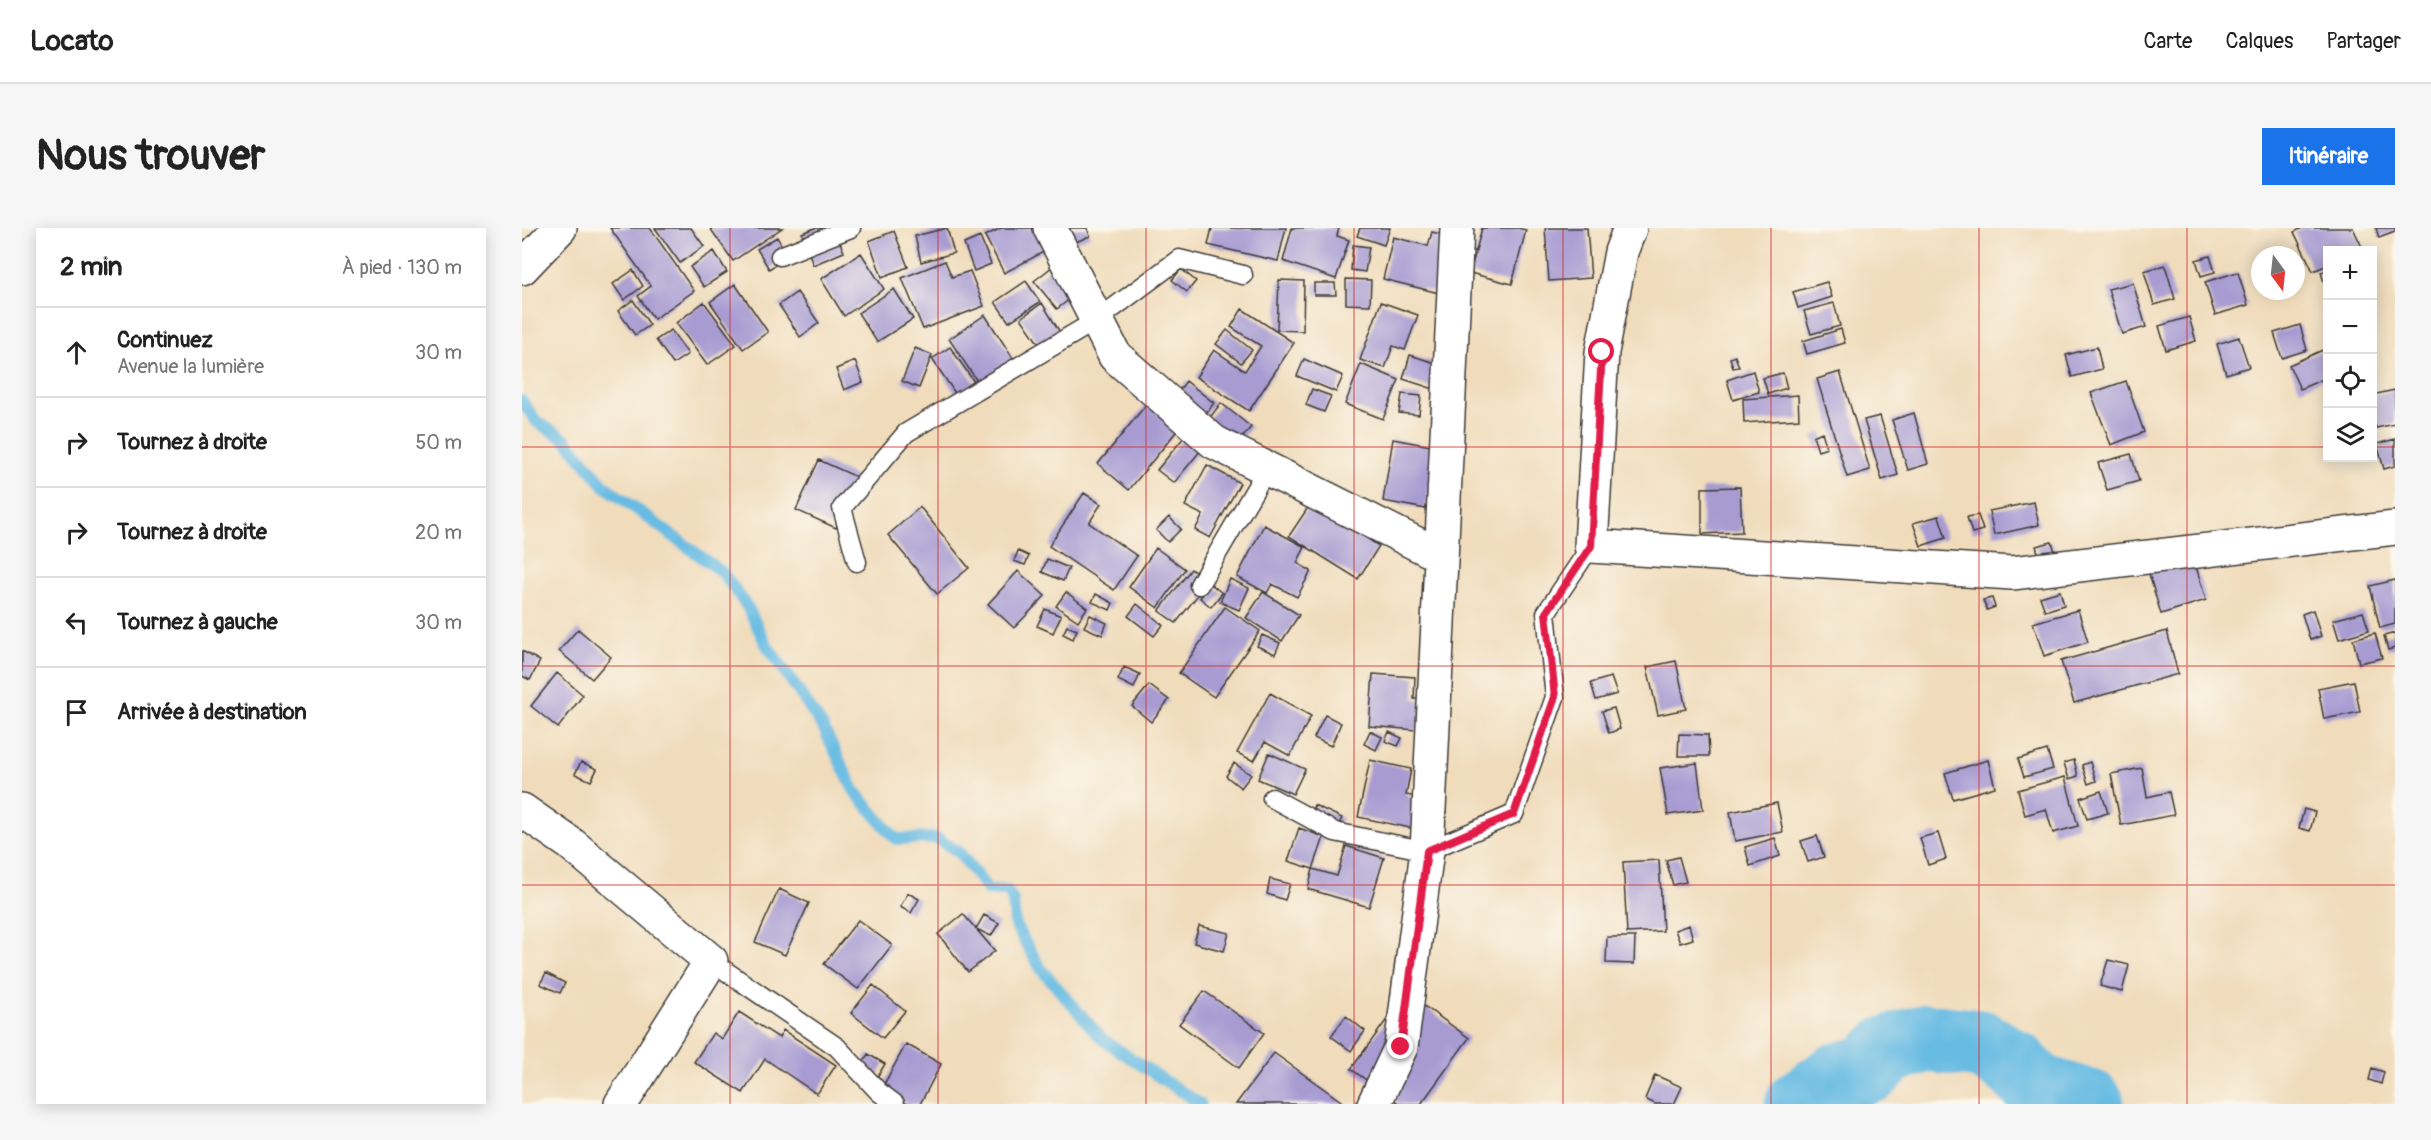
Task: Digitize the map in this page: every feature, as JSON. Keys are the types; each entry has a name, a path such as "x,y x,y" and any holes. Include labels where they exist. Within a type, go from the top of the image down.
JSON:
{"street":[{"path":"522,268 560,228"},
{"path":"1050,228 1115,356 1214,442 1441,556"},
{"path":"1374,1104 1401,1047 1427,851 1457,228"},
{"path":"1630,228 1621,252 1602,352 1591,546 2012,573 2395,528"},
{"path":"522,810 572,844 711,961 621,1104"}],"lane":[{"path":"780,256 851,228"},
{"path":"857,562 842,508 906,433 1097,320 1179,259 1243,275"},
{"path":"1199,585 1267,469"},
{"path":"1272,798 1335,832 1427,851 1514,814 1555,697 1546,613 1591,546"},
{"path":"711,961 837,1047 879,1092 895,1104"}],"building":[{"path":"610,228 650,228 694,291 654,319 638,296 651,286"},
{"path":"655,228 691,228 704,246 680,263"},
{"path":"710,228 782,228 733,261"},
{"path":"815,228 834,228 844,252 813,265 802,233"},
{"path":"947,228 954,253 921,262 915,236"},
{"path":"1001,228 1039,228 1049,249 1004,273 985,236"},
{"path":"1068,228 1087,228 1090,236 1066,246"},
{"path":"1212,228 1286,228 1278,261 1208,245"},
{"path":"1292,228 1339,228 1337,236 1349,240 1336,279 1283,261"},
{"path":"1360,228 1390,228 1384,245 1357,236"},
{"path":"1482,228 1526,230 1512,284 1470,273"},
{"path":"1545,228 1587,228 1591,278 1549,281"},
{"path":"2302,228 2353,228 2362,246 2323,246 2323,267 2313,271 2305,255 2305,246 2301,246 2294,232"},
{"path":"2376,228 2395,228 2395,232 2379,238"},
{"path":"894,231 908,267 882,277 869,241"},
{"path":"1432,232 1453,237 1439,293 1383,279 1393,237 1428,246"},
{"path":"777,237 788,257 769,269 757,249"},
{"path":"980,237 991,264 974,271 964,244"},
{"path":"1353,245 1369,247 1365,272 1351,270"},
{"path":"714,251 727,272 704,287 690,267"},
{"path":"861,253 884,289 844,316 821,279"},
{"path":"2210,256 2215,272 2201,276 2196,260"},
{"path":"945,261 952,277 970,271 984,306 923,329 902,278"},
{"path":"1057,263 1080,291 1057,309 1034,281"},
{"path":"2165,265 2175,299 2154,305 2144,271"},
{"path":"1181,269 1196,281 1187,292 1172,280"},
{"path":"633,270 643,286 624,300 613,284"},
{"path":"2238,272 2248,305 2215,315 2205,282"},
{"path":"1346,279 1371,280 1370,305 1346,304"},
{"path":"1279,280 1304,281 1303,331 1277,330"},
{"path":"1026,281 1040,302 1009,322 995,302"},
{"path":"1827,282 1832,297 1798,308 1793,292"},
{"path":"1314,283 1335,283 1336,295 1314,295"},
{"path":"2133,283 2146,327 2122,334 2108,289"},
{"path":"735,284 768,332 743,349 710,302"},
{"path":"894,289 913,319 877,342 858,313"},
{"path":"797,292 819,323 800,337 779,305"},
{"path":"633,300 650,325 635,335 618,311"},
{"path":"704,302 736,345 707,365 676,323"},
{"path":"1381,302 1418,315 1405,350 1393,346 1385,368 1360,360"},
{"path":"1042,303 1063,337 1043,350 1021,318"},
{"path":"1834,303 1840,326 1811,334 1804,311"},
{"path":"1242,309 1294,343 1249,411 1196,377 1214,350 1245,371 1261,346 1231,327"},
{"path":"985,315 1020,369 985,393 949,339"},
{"path":"2189,317 2196,341 2166,350 2159,326"},
{"path":"2300,325 2307,350 2282,358 2274,333"},
{"path":"1841,329 1845,343 1807,354 1803,341"},
{"path":"671,330 688,354 673,364 656,340"},
{"path":"1227,330 1252,350 1241,363 1216,344"},
{"path":"2239,337 2249,367 2226,374 2217,344"},
{"path":"950,347 975,383 957,396 932,359"},
{"path":"2097,347 2102,369 2072,377 2066,355"},
{"path":"915,348 932,355 919,388 902,381"},
{"path":"2323,350 2323,379 2300,389 2289,365"},
{"path":"1410,355 1448,367 1440,391 1403,379"},
{"path":"1735,356 1739,367 1733,368 1730,358"},
{"path":"1304,359 1343,376 1336,392 1297,376"},
{"path":"855,361 863,382 844,390 836,369"},
{"path":"1361,364 1399,380 1383,419 1345,404"},
{"path":"1753,371 1759,392 1733,400 1727,380"},
{"path":"1840,372 1870,470 1847,477 1817,379"},
{"path":"1783,373 1787,388 1768,394 1763,378"},
{"path":"1186,381 1214,403 1200,421 1172,400"},
{"path":"2126,381 2144,432 2111,445 2091,393"},
{"path":"1312,389 1331,396 1324,412 1306,405"},
{"path":"2395,390 2395,424 2377,428 2377,394"},
{"path":"1402,394 1421,396 1419,415 1399,413"},
{"path":"1798,395 1799,419 1744,423 1743,399"},
{"path":"1153,396 1184,422 1129,490 1098,464"},
{"path":"1221,403 1251,427 1238,443 1208,420"},
{"path":"1914,413 1928,464 1908,470 1892,420"},
{"path":"1880,416 1898,475 1882,480 1864,420"},
{"path":"1189,431 1205,445 1174,483 1157,470"},
{"path":"1822,432 1827,448 1818,451 1813,436"},
{"path":"1393,439 1436,447 1426,509 1383,501"},
{"path":"2395,439 2395,466 2384,469 2377,444"},
{"path":"2131,454 2139,481 2107,490 2098,463"},
{"path":"819,460 859,478 836,528 796,510"},
{"path":"1207,465 1240,483 1210,538 1195,530 1203,515 1185,506"},
{"path":"1740,487 1742,532 1702,534 1702,488"},
{"path":"1084,493 1101,504 1089,523 1137,556 1114,590 1049,546"},
{"path":"2034,502 2039,525 1994,535 1989,511"},
{"path":"1311,503 1379,546 1358,579 1289,536"},
{"path":"920,507 969,568 937,594 888,535"},
{"path":"1978,515 1983,530 1972,533 1967,517"},
{"path":"1939,516 1946,538 1921,546 1913,523"},
{"path":"1169,517 1181,529 1168,542 1156,530"},
{"path":"1264,525 1305,547 1297,563 1311,571 1297,597 1272,584 1267,593 1237,577"},
{"path":"2052,542 2060,567 2044,572 2036,546"},
{"path":"2189,543 2206,600 2161,614 2144,557"},
{"path":"1156,548 1185,569 1158,608 1129,587"},
{"path":"1018,551 1029,556 1025,565 1014,561"},
{"path":"1047,559 1069,568 1063,581 1042,572"},
{"path":"1191,569 1208,582 1176,623 1159,611"},
{"path":"1018,571 1045,596 1014,628 988,604"},
{"path":"1230,579 1249,588 1239,610 1220,602"},
{"path":"2395,580 2395,624 2380,628 2370,586"},
{"path":"1211,584 1222,593 1211,607 1200,598"},
{"path":"2060,591 2064,605 2045,611 2040,597"},
{"path":"1066,592 1087,608 1078,621 1056,606"},
{"path":"1263,592 1299,615 1282,641 1246,618"},
{"path":"1096,594 1113,603 1110,610 1092,602"},
{"path":"1992,598 1995,607 1987,610 1983,600"},
{"path":"1137,604 1163,625 1154,636 1128,616"},
{"path":"1225,607 1260,631 1214,697 1179,673"},
{"path":"1045,609 1061,616 1053,633 1037,626"},
{"path":"2078,610 2088,642 2044,656 2033,623"},
{"path":"2313,610 2321,636 2310,640 2302,614"},
{"path":"2363,612 2369,630 2339,639 2333,620"},
{"path":"1090,615 1107,623 1102,635 1084,627"},
{"path":"1067,626 1077,630 1073,639 1063,634"},
{"path":"578,629 611,657 592,679 559,651"},
{"path":"2167,631 2178,674 2074,703 2061,661"},
{"path":"2375,633 2382,658 2359,663 2353,639"},
{"path":"2395,633 2395,648 2388,650 2384,636"},
{"path":"1262,635 1280,643 1275,654 1257,646"},
{"path":"522,651 540,661 530,680 522,676"},
{"path":"1676,661 1686,709 1658,715 1647,667"},
{"path":"1124,667 1140,674 1134,688 1118,680"},
{"path":"557,673 583,695 558,728 531,706"},
{"path":"1373,674 1415,677 1414,699 1432,700 1429,731 1369,726"},
{"path":"1611,677 1617,694 1596,700 1591,683"},
{"path":"2354,681 2360,712 2324,719 2318,688"},
{"path":"1149,685 1169,700 1151,722 1132,706"},
{"path":"1270,693 1311,716 1290,756 1265,742 1254,761 1237,753"},
{"path":"1614,708 1620,729 1609,733 1602,711"},
{"path":"1325,715 1341,723 1331,746 1314,738"},
{"path":"1370,731 1382,737 1376,750 1364,744"},
{"path":"1389,732 1402,738 1398,746 1385,741"},
{"path":"1679,734 1708,735 1709,756 1678,756"},
{"path":"2047,750 2053,769 2024,777 2018,759"},
{"path":"1269,753 1305,769 1293,794 1258,779"},
{"path":"1370,760 1411,769 1406,795 1421,798 1415,829 1358,817"},
{"path":"1988,760 1995,787 1953,799 1945,773"},
{"path":"2074,760 2078,776 2069,779 2064,763"},
{"path":"581,762 597,769 591,781 575,774"},
{"path":"2090,762 2096,781 2088,784 2082,765"},
{"path":"1234,763 1251,775 1241,788 1226,776"},
{"path":"1697,763 1703,810 1668,815 1660,768"},
{"path":"2142,768 2147,797 2169,792 2174,815 2121,825 2111,774"},
{"path":"2065,777 2078,826 2053,833 2046,809 2025,815 2018,790"},
{"path":"2101,791 2108,813 2087,819 2080,798"},
{"path":"1777,803 1783,832 1735,841 1730,812"},
{"path":"1314,805 1342,818 1335,832 1308,819"},
{"path":"2304,809 2315,812 2310,831 2299,828"},
{"path":"1299,828 1324,837 1313,869 1288,861"},
{"path":"1938,833 1946,859 1928,865 1920,838"},
{"path":"1817,836 1824,857 1808,862 1801,841"},
{"path":"1775,838 1780,856 1750,866 1745,847"},
{"path":"1346,846 1384,858 1369,907 1308,889 1313,869 1337,876"},
{"path":"1679,857 1686,882 1673,885 1666,860"},
{"path":"1659,860 1663,931 1627,933 1623,862"},
{"path":"1270,879 1290,884 1285,900 1267,894"},
{"path":"779,889 809,903 785,955 755,942"},
{"path":"908,893 919,899 911,913 900,907"},
{"path":"963,914 995,951 968,972 938,934"},
{"path":"984,915 999,923 991,936 976,929"},
{"path":"858,920 892,945 858,989 824,964"},
{"path":"1689,925 1693,939 1680,943 1675,930"},
{"path":"1199,926 1229,933 1224,951 1194,943"},
{"path":"1607,937 1635,937 1634,964 1606,963"},
{"path":"2108,960 2129,965 2122,992 2100,986"},
{"path":"546,973 565,983 560,993 540,984"},
{"path":"873,985 905,1011 883,1038 851,1013"},
{"path":"1204,991 1264,1033 1239,1068 1179,1024"},
{"path":"1406,993 1469,1038 1421,1104 1400,1104 1351,1069"},
{"path":"739,1012 779,1038 783,1030 836,1065 817,1094 765,1059 743,1093 694,1062 713,1033 722,1039"},
{"path":"1346,1016 1365,1031 1351,1051 1331,1036"},
{"path":"906,1044 941,1064 920,1104 907,1104 881,1090"},
{"path":"1274,1053 1345,1104 1236,1104"},
{"path":"868,1054 885,1064 876,1079 859,1070"},
{"path":"2372,1068 2384,1072 2381,1084 2369,1080"},
{"path":"1655,1075 1682,1087 1674,1104 1655,1104 1645,1099"}],"waterway":[{"path":"522,401 537,422 565,439 605,486 723,573 748,608 766,644 823,727 855,792 896,839 936,838 959,852 988,890 1007,890 1013,900 1015,925 1041,969 1102,1039 1200,1104"},
{"path":"1799,1104 1838,1077 1870,1069 1888,1050 1927,1038 1980,1044 2014,1064 2038,1088 2090,1104"}],"route":[{"path":"1401,1047 1427,851 1514,814 1555,697 1546,613 1591,546 1602,352"}]}
